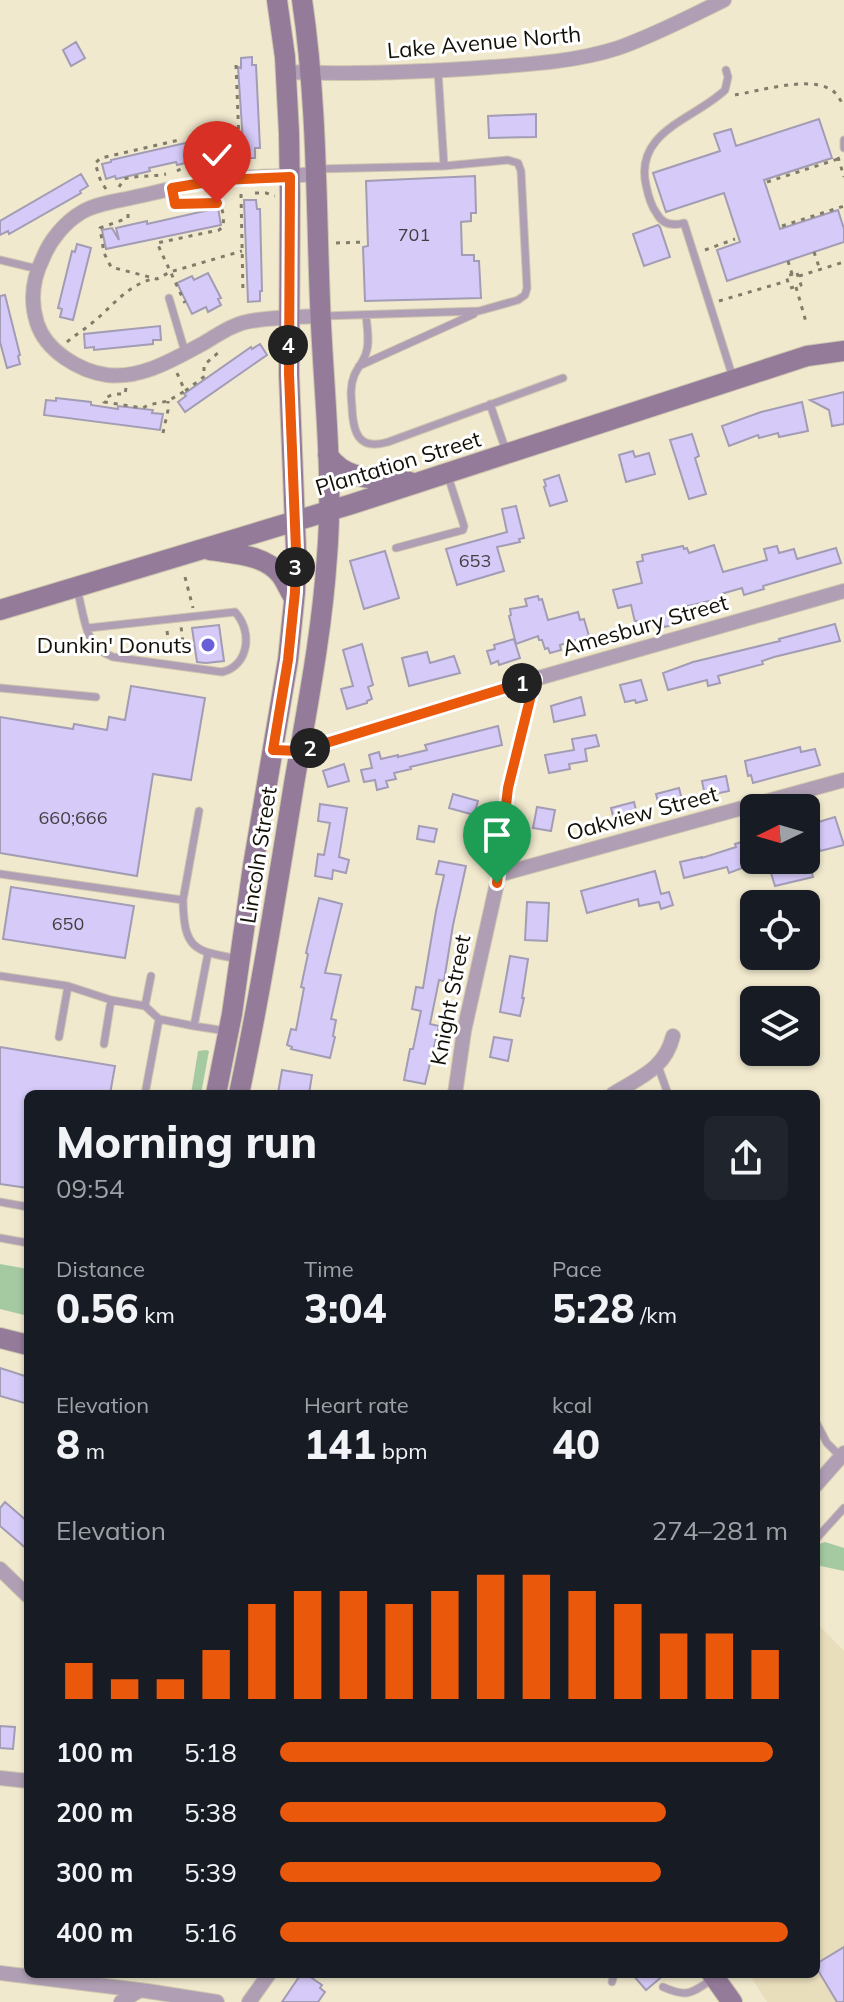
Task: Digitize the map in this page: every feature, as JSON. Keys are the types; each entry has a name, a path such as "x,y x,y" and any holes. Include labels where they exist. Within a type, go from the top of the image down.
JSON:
{"main road":[{"name":"Lincoln Street","path":"240,1090 265,963 300,751 322,614 328,552 328,455 315,172 310,73 302,0"},
{"name":"Lincoln Street","path":"217,1090 229,1032 288,660 294,599 295,521 288,318 290,177 285,72 277,3"},
{"name":"Plantation Street","path":"807,356 844,336"},
{"name":"Plantation Street","path":"0,610 447,474 807,356 844,351"},
{"path":"328,455 342,471 357,476 418,483"},
{"path":"201,549 258,558 281,575 294,599"},
{"path":"240,959 265,963"},
{"path":"229,1032 251,1036"},
{"path":"0,1338 24,1344"},
{"path":"714,1978 732,2002"}],"street":[{"name":"Lake Avenue North","path":"285,72 375,74 574,59 617,48 658,32 724,0"},
{"path":"315,172 290,177 220,180 172,188 83,211 55,237 46,251 38,269 33,307 38,326 61,355 91,371 108,375 144,372 242,323 321,316"},
{"name":"Amesbury Street","path":"273,750 300,751 535,679 844,591"},
{"name":"Knight Street","path":"456,1090 464,1031 498,875 508,788 535,679"},
{"name":"Oakview Street","path":"498,875 844,780"},
{"path":"619,1090 658,1065 670,1051 673,1036"},
{"path":"820,1480 842,1455"},
{"path":"0,1569 24,1592"},
{"path":"0,1778 24,1781"},
{"path":"0,1973 24,1976"},
{"path":"41,1978 217,2002"},
{"path":"249,2002 266,1978"},
{"path":"121,2002 140,1990"}],"lane":[{"path":"726,70 728,85 725,90 664,133 648,153 644,175 660,219 670,225 684,223 733,380"},
{"path":"438,71 444,166"},
{"path":"844,140 844,148"},
{"path":"315,172 508,160 518,163 521,171 525,295 518,300 479,311 359,366"},
{"path":"0,260 38,269"},
{"path":"169,298 185,352"},
{"path":"321,316 479,311"},
{"path":"366,315 367,352 351,388 353,424 360,439 367,444 388,442 563,378"},
{"path":"490,404 507,454"},
{"path":"396,548 463,530 447,474"},
{"path":"76,586 89,632 96,647 113,657 222,672 233,670 246,646 246,632 235,612 192,613 89,632"},
{"path":"0,688 96,697"},
{"path":"199,811 183,900 187,937 197,949 240,959"},
{"path":"0,874 183,900"},
{"path":"194,1026 208,953"},
{"path":"0,976 68,986 111,1000 145,1006 159,1019 229,1032"},
{"path":"145,1006 151,976"},
{"path":"59,1037 68,986"},
{"path":"104,1044 111,1000"},
{"path":"146,1090 159,1019"},
{"path":"658,1065 667,1090"},
{"path":"0,1202 24,1206"},
{"path":"0,1238 24,1242"},
{"path":"820,1430 827,1443 842,1455"},
{"path":"820,1535 844,1508"},
{"path":"663,1987 678,1994 690,1994 710,1978"}],"path":[{"path":"236,65 240,170"},
{"path":"713,100 807,85 830,88 844,107"},
{"path":"179,140 101,158 95,163 104,188 118,190 124,179 137,175 144,178 176,172 189,164 220,159 223,149 220,132 238,130"},
{"path":"767,182 838,159"},
{"path":"172,188 175,204 217,203 222,207 224,218 223,227 219,230 157,243 185,303"},
{"path":"255,193 275,196"},
{"path":"241,194 243,293"},
{"path":"124,199 128,218 100,228 104,253 111,267 157,279"},
{"path":"782,226 844,206"},
{"path":"702,251 735,239"},
{"path":"328,243 366,242"},
{"path":"63,345 95,321 123,294 149,279 242,251"},
{"path":"814,252 820,270"},
{"path":"788,261 792,274"},
{"path":"799,276 801,285 790,288 786,276 797,273 799,276 844,262"},
{"path":"715,289 719,302 787,281"},
{"path":"796,286 806,322"},
{"path":"126,375 125,394 112,394 104,402 143,408 168,401 205,376 204,365 219,353 212,338"},
{"path":"171,359 185,391"},
{"path":"163,433 168,401"},
{"path":"185,577 192,613"},
{"path":"167,627 169,645 183,643 181,626"}],"shaded area":[{"path":"820,1626 844,1651 844,2002 767,2002 752,1978 820,1978"}],"green space":[{"path":"198,1051 209,1051 202,1090 192,1090"},
{"path":"0,1264 24,1268 24,1315 0,1309"},
{"path":"825,1542 844,1548 844,1571 820,1566 820,1544"}],"building":[{"path":"76,42 85,58 71,66 63,50"},
{"path":"252,57 252,65 256,65 260,148 255,148 255,158 244,158 238,67 241,68 241,58"},
{"path":"536,114 536,137 489,138 488,116"},
{"path":"819,119 832,158 764,180 780,229 838,210 844,242 727,281 717,250 740,242 724,193 666,212 653,173 720,151 714,134 731,129 736,146"},
{"path":"216,136 220,151 211,153 211,157 106,179 102,164 111,160"},
{"path":"81,174 88,186 81,193 9,234 8,231 0,235 0,221"},
{"path":"475,176 476,213 471,213 471,221 461,222 462,255 474,255 474,261 479,261 481,298 365,301 363,247 368,246 366,181"},
{"path":"244,200 256,200 257,209 260,209 260,301 248,302"},
{"path":"218,208 221,225 106,249 102,230 112,228 119,240 116,228"},
{"path":"658,225 670,257 644,266 633,234"},
{"path":"77,244 91,248 73,320 60,317 62,309 58,308 72,251 75,252"},
{"path":"208,273 221,298 218,299 221,305 208,312 206,307 192,314 177,283"},
{"path":"5,295 20,355 20,364 7,368 0,342 0,296"},
{"path":"160,326 161,340 153,340 153,344 94,350 94,347 85,348 84,334"},
{"path":"260,344 267,355 185,412 178,402 186,396 184,394 251,347"},
{"path":"844,392 844,424 832,426 829,410 810,400"},
{"path":"56,398 118,409 118,406 153,410 152,413 163,414 160,430 44,415 46,400 56,401"},
{"path":"802,402 808,431 779,437 778,433 759,438 758,435 729,446 722,426"},
{"path":"692,434 699,456 695,458 706,494 689,499 670,440"},
{"path":"633,451 635,457 649,453 655,474 626,482 619,455"},
{"path":"559,475 567,501 550,506 544,480"},
{"path":"516,506 524,538 519,539 520,542 497,547 504,571 457,585 446,549 507,532 502,509"},
{"path":"714,545 723,572 767,560 764,549 777,546 779,553 794,549 797,559 836,548 841,563 763,586 764,589 744,595 742,588 721,594 722,598 688,606 689,613 675,616 677,624 664,627 662,619 638,625 631,605 618,608 613,590 642,583 637,562 643,561 642,555 683,546 689,553"},
{"path":"385,551 399,598 364,609 350,561"},
{"path":"538,596 539,600 542,599 548,620 578,612 580,620 584,619 589,636 560,645 561,650 550,653 538,636 516,644 510,609 527,606 525,599"},
{"path":"835,624 840,641 774,657 762,661 763,664 718,676 720,683 708,686 707,680 668,690 663,673"},
{"name":"Dunkin' Donuts","path":"219,625 224,661 197,662 192,628"},
{"path":"514,639 520,658 499,665 498,661 491,664 487,651 495,649 494,645"},
{"path":"362,644 373,685 368,687 372,699 347,709 341,689 353,686 343,650"},
{"path":"427,652 430,663 454,656 460,673 409,686 402,658"},
{"path":"641,680 647,700 625,702 620,685"},
{"path":"131,686 205,698 191,780 153,774 137,876 0,853 0,717 73,729 74,724 107,730 109,717 125,720"},
{"path":"581,697 585,715 554,722 551,706"},
{"path":"498,726 502,745 410,767 394,773 396,779 386,781 388,787 377,790 375,780 364,782 361,770 372,768 369,755 379,752 381,759 398,757 427,750 425,745"},
{"path":"596,735 599,746 585,749 587,761 569,764 570,769 549,773 545,755 574,750 572,739"},
{"path":"800,747 801,752 815,749 820,765 753,783 751,775 748,776 745,761"},
{"path":"344,764 349,781 328,787 323,771"},
{"path":"726,776 729,791 705,796 702,781"},
{"path":"679,788 683,804 660,810 656,794"},
{"path":"453,794 478,801 474,815 449,808"},
{"path":"634,802 638,818 615,824 611,808"},
{"path":"320,804 347,808 339,857 349,860 346,873 333,870 332,879 315,876 318,854 324,855 330,823 318,821"},
{"path":"537,807 555,810 551,831 533,828"},
{"path":"835,817 844,845 820,851 820,822"},
{"path":"419,826 437,829 434,842 417,839"},
{"path":"740,842 740,869 729,873 727,867 684,878 680,862 736,847 735,844"},
{"path":"439,861 466,866 444,981 439,980 430,1024 439,1026 425,1084 404,1080 421,1011 412,1009 416,987 423,988 444,875 436,874"},
{"path":"655,871 661,894 669,892 673,905 661,909 659,902 639,906 638,899 587,913 581,891"},
{"path":"771,874 812,874 813,877 775,886"},
{"path":"11,887 134,906 125,958 3,939"},
{"path":"319,898 342,904 325,973 341,975 331,1019 336,1020 330,1058 291,1049 287,1045 291,1029 296,1030 304,988 301,987 306,953"},
{"path":"527,902 549,903 547,941 525,940"},
{"path":"510,956 528,959 520,1016 500,1012"},
{"path":"494,1037 512,1040 508,1061 490,1057"},
{"path":"0,1047 115,1066 111,1090 24,1090 24,1187 0,1184"},
{"path":"282,1070 312,1075 310,1090 279,1090"},
{"path":"0,1368 24,1376 24,1403 0,1396"},
{"path":"5,1502 24,1519 24,1547 0,1526 0,1508"},
{"path":"0,1726 15,1727 13,1749 0,1748"},
{"path":"844,1947 844,2002 837,2002 820,1974 820,1962"},
{"path":"298,1978 312,1978 322,1985 320,1988 325,1992 318,2002 282,2002"},
{"path":"636,1978 660,1978 646,1990"}],"place":[{"name":"Dunkin' Donuts","path":"208,645"}],"route":[{"path":"217,203 175,204 172,188 220,180 290,177 289,374 295,592 288,660 273,750 300,751 535,679 508,788 497,883"}]}
